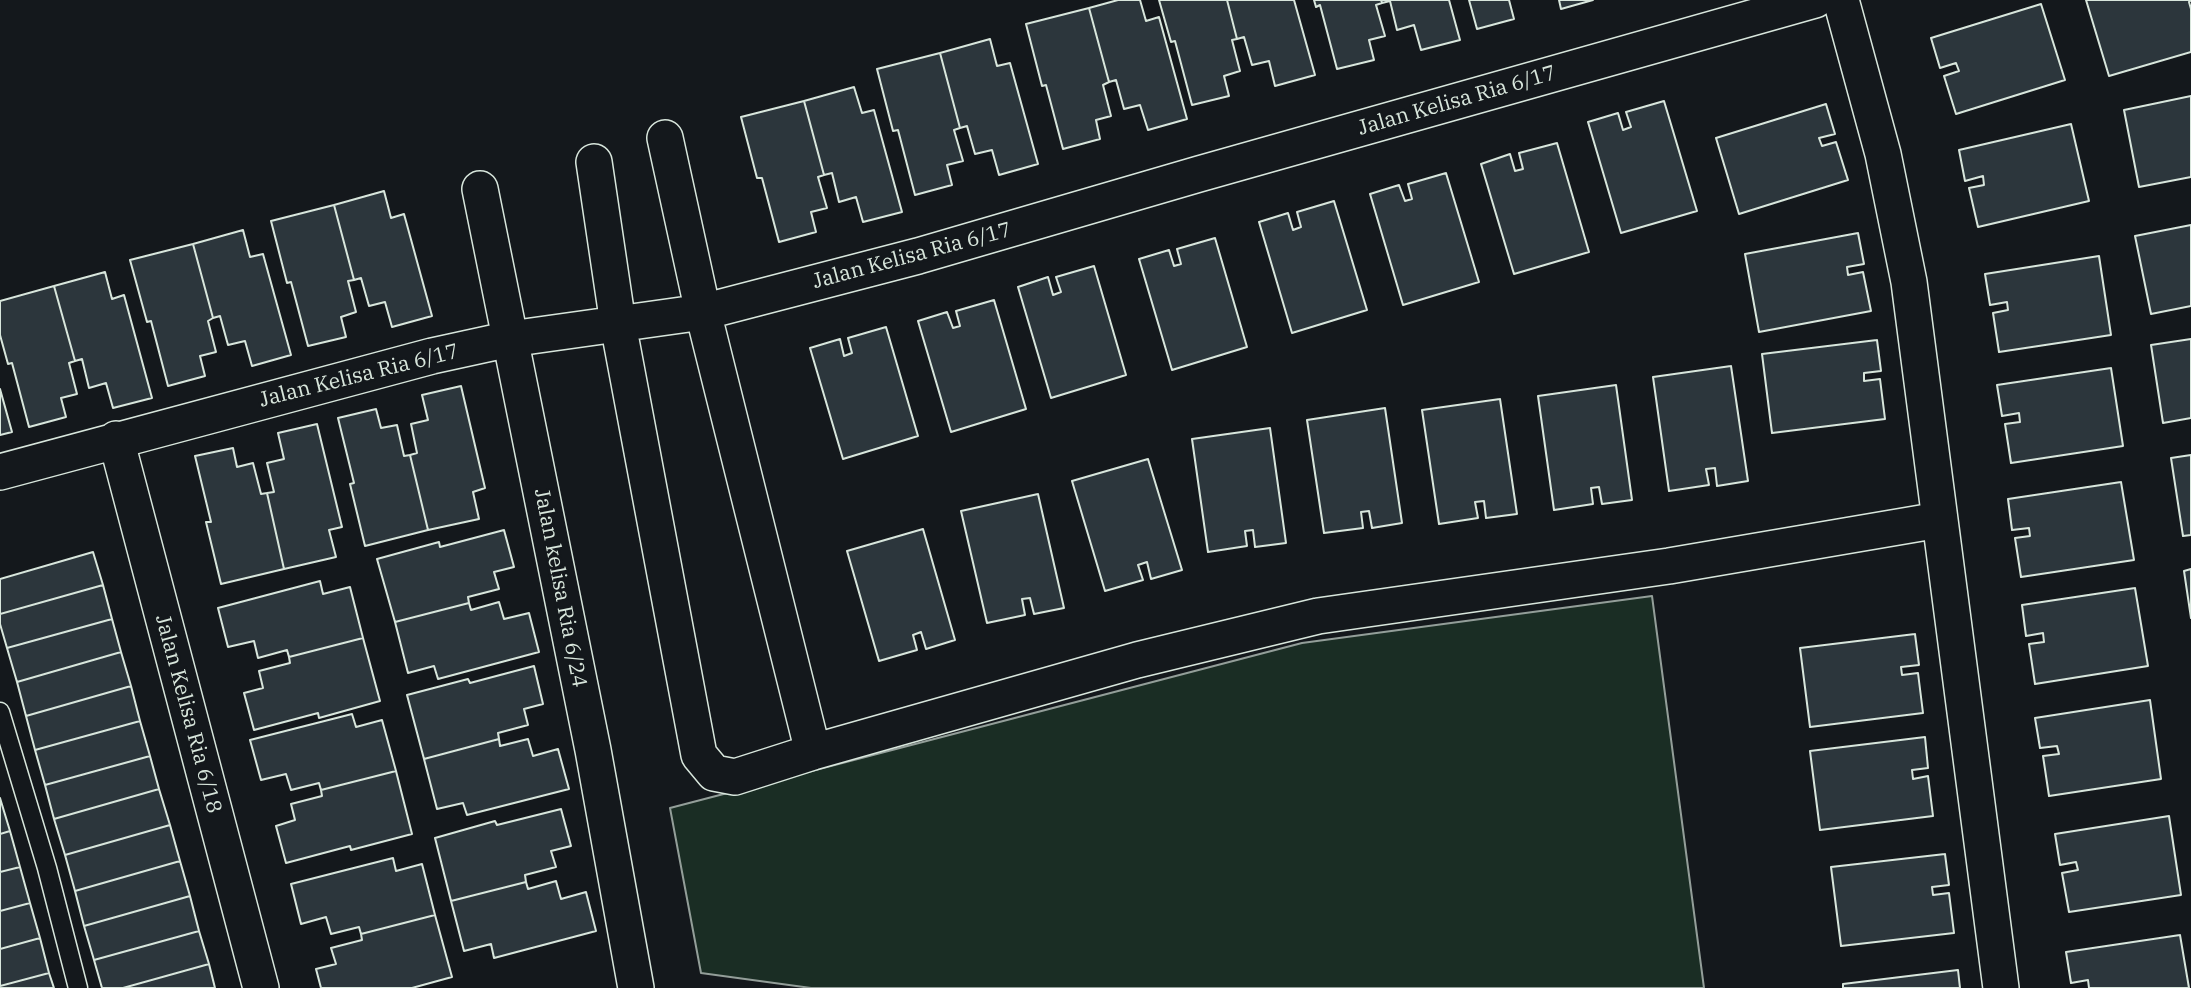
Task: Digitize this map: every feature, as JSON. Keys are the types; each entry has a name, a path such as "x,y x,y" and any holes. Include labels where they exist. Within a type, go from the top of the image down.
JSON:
{"street":[{"name":"Jalan Kelisa Ria 6/17","path":"0,472 432,356 510,339 703,312 918,257 1212,170 1815,0"},
{"path":"1841,0 1882,154 1909,282 2001,988"},
{"path":"665,138 703,312 813,752"},
{"path":"594,162 618,324 699,755 714,773 735,778 813,752 1137,660 1318,617 1669,566 1939,520"},
{"name":"Jalan kelisa Ria 6/24","path":"480,189 590,736 636,988"},
{"name":"Jalan Kelisa Ria 6/18","path":"116,439 261,988"}],"lane":[{"path":"0,712 47,868 78,988"}],"green space":[{"path":"1652,596 1704,988 811,988 701,973 670,808 1302,643"}],"building":[{"path":"1118,0 1140,0 1146,21 1159,17 1187,119 1148,130 1140,105 1124,109 1116,80 1109,82 1089,8"},
{"path":"1159,0 1227,0 1237,39 1232,40 1240,71 1224,76 1229,96 1192,105 1175,41 1171,42"},
{"path":"1227,0 1294,0 1315,75 1275,86 1269,61 1252,65 1244,37 1237,39"},
{"path":"1314,0 1381,0 1382,3 1376,5 1385,36 1369,40 1374,60 1337,69 1320,5 1316,7"},
{"path":"1381,0 1449,0 1460,40 1421,50 1414,25 1397,30 1390,1 1382,3"},
{"path":"1469,0 1509,0 1514,19 1477,29"},
{"path":"1559,0 1593,0 1561,9"},
{"path":"2086,0 2191,0 2191,52 2109,76"},
{"path":"2041,4 2065,80 1956,114 1944,76 1959,71 1956,63 1940,68 1931,38"},
{"path":"1089,8 1109,82 1103,85 1111,116 1096,120 1100,139 1063,149 1046,85 1042,86 1026,24"},
{"path":"990,39 997,66 1010,63 1038,164 999,175 992,150 975,154 967,126 960,128 940,53"},
{"path":"940,53 960,128 954,130 963,161 947,165 952,185 915,195 898,130 893,131 877,69"},
{"path":"854,87 862,113 874,110 902,212 863,222 856,197 839,202 832,173 824,175 804,101"},
{"path":"2191,96 2191,177 2139,187 2124,110"},
{"path":"804,101 824,175 818,177 827,208 811,212 816,232 779,242 762,178 757,178 741,117"},
{"path":"1664,101 1697,211 1621,233 1588,122 1618,113 1623,130 1631,127 1626,112"},
{"path":"1826,104 1835,134 1819,138 1822,146 1836,142 1848,180 1739,214 1716,138"},
{"path":"2071,124 2089,201 1978,227 1969,188 1984,185 1983,176 1965,181 1959,150"},
{"path":"1557,143 1589,252 1514,274 1481,164 1510,154 1515,171 1523,169 1519,153"},
{"path":"1446,173 1479,282 1403,305 1370,194 1399,185 1405,201 1412,199 1408,184"},
{"path":"384,191 391,218 404,214 432,316 392,327 385,302 369,306 361,278 354,280 334,205"},
{"path":"1334,201 1367,310 1292,333 1259,222 1288,213 1293,230 1301,227 1297,212"},
{"path":"334,205 354,280 348,281 356,312 341,317 346,337 308,346 291,282 287,283 271,221"},
{"path":"2191,225 2191,306 2151,314 2135,236"},
{"path":"243,230 250,257 263,254 291,355 252,366 245,341 228,345 220,316 213,318 193,244"},
{"path":"1858,233 1864,264 1847,267 1848,275 1863,272 1871,311 1759,332 1745,254"},
{"path":"1215,238 1247,347 1172,370 1139,259 1169,250 1174,266 1181,264 1177,249"},
{"path":"193,244 213,318 208,321 216,352 200,356 205,376 168,386 151,321 147,322 130,260"},
{"path":"2099,256 2111,335 1999,352 1993,313 2008,310 2007,302 1990,305 1985,274"},
{"path":"1094,266 1126,375 1051,398 1018,287 1048,277 1053,295 1061,292 1056,277"},
{"path":"105,272 112,299 124,295 152,398 113,408 106,383 89,388 82,359 75,361 54,286"},
{"path":"54,286 75,361 69,363 77,394 61,398 66,417 29,427 12,363 8,364 0,335 0,301"},
{"path":"994,300 1026,409 951,432 918,321 947,312 953,328 960,326 956,311"},
{"path":"886,327 918,436 843,459 810,348 840,339 844,356 852,353 848,338"},
{"path":"2191,339 2191,418 2163,423 2151,345"},
{"path":"1877,340 1881,371 1864,373 1864,381 1880,379 1885,419 1772,433 1762,354"},
{"path":"1731,366 1748,481 1717,486 1715,468 1706,469 1709,485 1669,491 1653,377"},
{"path":"2111,368 2123,446 2011,463 2005,424 2020,422 2019,413 2002,416 1997,385"},
{"path":"1616,385 1632,500 1602,504 1599,487 1591,488 1593,504 1554,510 1538,396"},
{"path":"461,386 485,488 473,492 479,519 428,530 410,455 417,453 411,424 428,420 422,395"},
{"path":"0,389 12,432 0,435"},
{"path":"1500,399 1517,514 1486,518 1484,501 1475,502 1478,518 1439,524 1422,410"},
{"path":"1385,408 1402,523 1372,528 1369,511 1361,512 1363,528 1324,533 1307,420"},
{"path":"376,409 381,428 397,425 404,456 410,455 428,530 365,546 350,484 354,483 338,418"},
{"path":"317,424 342,527 329,530 336,557 284,569 267,493 274,492 267,463 284,459 278,433"},
{"path":"1270,428 1286,543 1255,547 1253,530 1245,531 1247,546 1208,552 1192,439"},
{"path":"233,448 237,467 253,463 261,494 267,493 284,569 221,584 206,522 211,522 195,456"},
{"path":"2191,455 2191,535 2183,536 2171,458"},
{"path":"1148,459 1182,570 1151,579 1147,562 1138,565 1143,580 1105,591 1072,481"},
{"path":"2121,482 2134,560 2021,577 2015,538 2030,536 2029,528 2012,530 2008,499"},
{"path":"1038,494 1064,608 1034,614 1030,598 1022,599 1025,615 987,623 961,511"},
{"path":"923,529 955,640 926,649 921,632 913,635 917,650 879,661 847,551"},
{"path":"504,530 514,567 494,572 499,589 468,597 469,603 395,622 377,559 439,542 440,547"},
{"path":"93,552 103,585 0,614 0,579"},
{"path":"2191,569 2191,618 2184,571"},
{"path":"320,581 323,594 350,587 363,638 289,657 287,650 258,658 254,641 228,647 218,608"},
{"path":"103,585 112,619 7,648 0,614"},
{"path":"2135,588 2148,666 2035,684 2029,644 2044,642 2043,633 2026,636 2022,605"},
{"path":"499,602 504,619 529,613 539,652 438,679 434,666 408,673 395,622 469,603 471,610"},
{"path":"112,619 121,652 17,682 7,648"},
{"path":"1915,634 1919,665 1901,667 1902,675 1918,673 1923,713 1810,727 1800,648"},
{"path":"363,638 380,701 319,718 318,713 254,730 244,693 263,688 259,671 290,663 289,657"},
{"path":"121,652 131,686 26,716 17,682"},
{"path":"534,666 543,704 524,709 528,725 498,733 499,739 424,759 407,695 468,679 470,683"},
{"path":"131,686 140,721 35,750 26,716"},
{"path":"2150,700 2161,779 2049,796 2043,756 2059,754 2057,746 2040,748 2035,718"},
{"path":"352,714 356,727 382,720 396,771 321,790 319,783 291,790 286,774 261,780 250,740"},
{"path":"140,721 150,756 45,785 35,750"},
{"path":"1925,737 1928,768 1912,770 1913,779 1928,776 1933,816 1820,830 1810,751"},
{"path":"499,739 500,746 528,739 533,756 558,749 569,789 467,815 463,803 437,809 424,759"},
{"path":"150,756 159,789 54,819 45,785"},
{"path":"396,771 412,834 351,850 350,846 286,863 276,826 295,820 291,804 322,796 321,790"},
{"path":"159,789 170,825 65,855 54,819"},
{"path":"0,798 10,831 0,834"},
{"path":"561,809 571,846 551,851 556,867 525,875 526,882 451,901 435,838 495,821 497,825"},
{"path":"2169,816 2181,895 2069,912 2062,873 2078,870 2076,862 2060,865 2055,834"},
{"path":"170,825 180,861 75,891 65,855"},
{"path":"10,831 20,867 0,872 0,834"},
{"path":"1945,854 1949,885 1932,887 1933,895 1949,893 1954,933 1841,946 1831,867"},
{"path":"393,858 396,871 422,864 435,915 361,934 359,927 331,934 326,917 301,924 291,884"},
{"path":"180,861 190,896 84,926 75,891"},
{"path":"20,867 30,903 0,911 0,872"},
{"path":"556,881 561,899 586,892 596,931 494,958 491,944 464,951 451,901 526,882 528,889"},
{"path":"190,896 199,931 94,960 84,926"},
{"path":"30,903 40,938 0,949 0,911"},
{"path":"435,915 452,977 412,988 321,988 316,969 336,964 331,948 362,940 361,934"},
{"path":"199,931 209,964 123,988 102,988 94,960"},
{"path":"2180,935 2189,988 2089,988 2088,980 2071,983 2066,952"},
{"path":"40,938 49,973 0,986 0,949"},
{"path":"209,964 215,988 123,988"},
{"path":"1958,970 1960,988 1843,988 1843,984"},
{"path":"49,973 54,988 0,988 0,986"}]}
